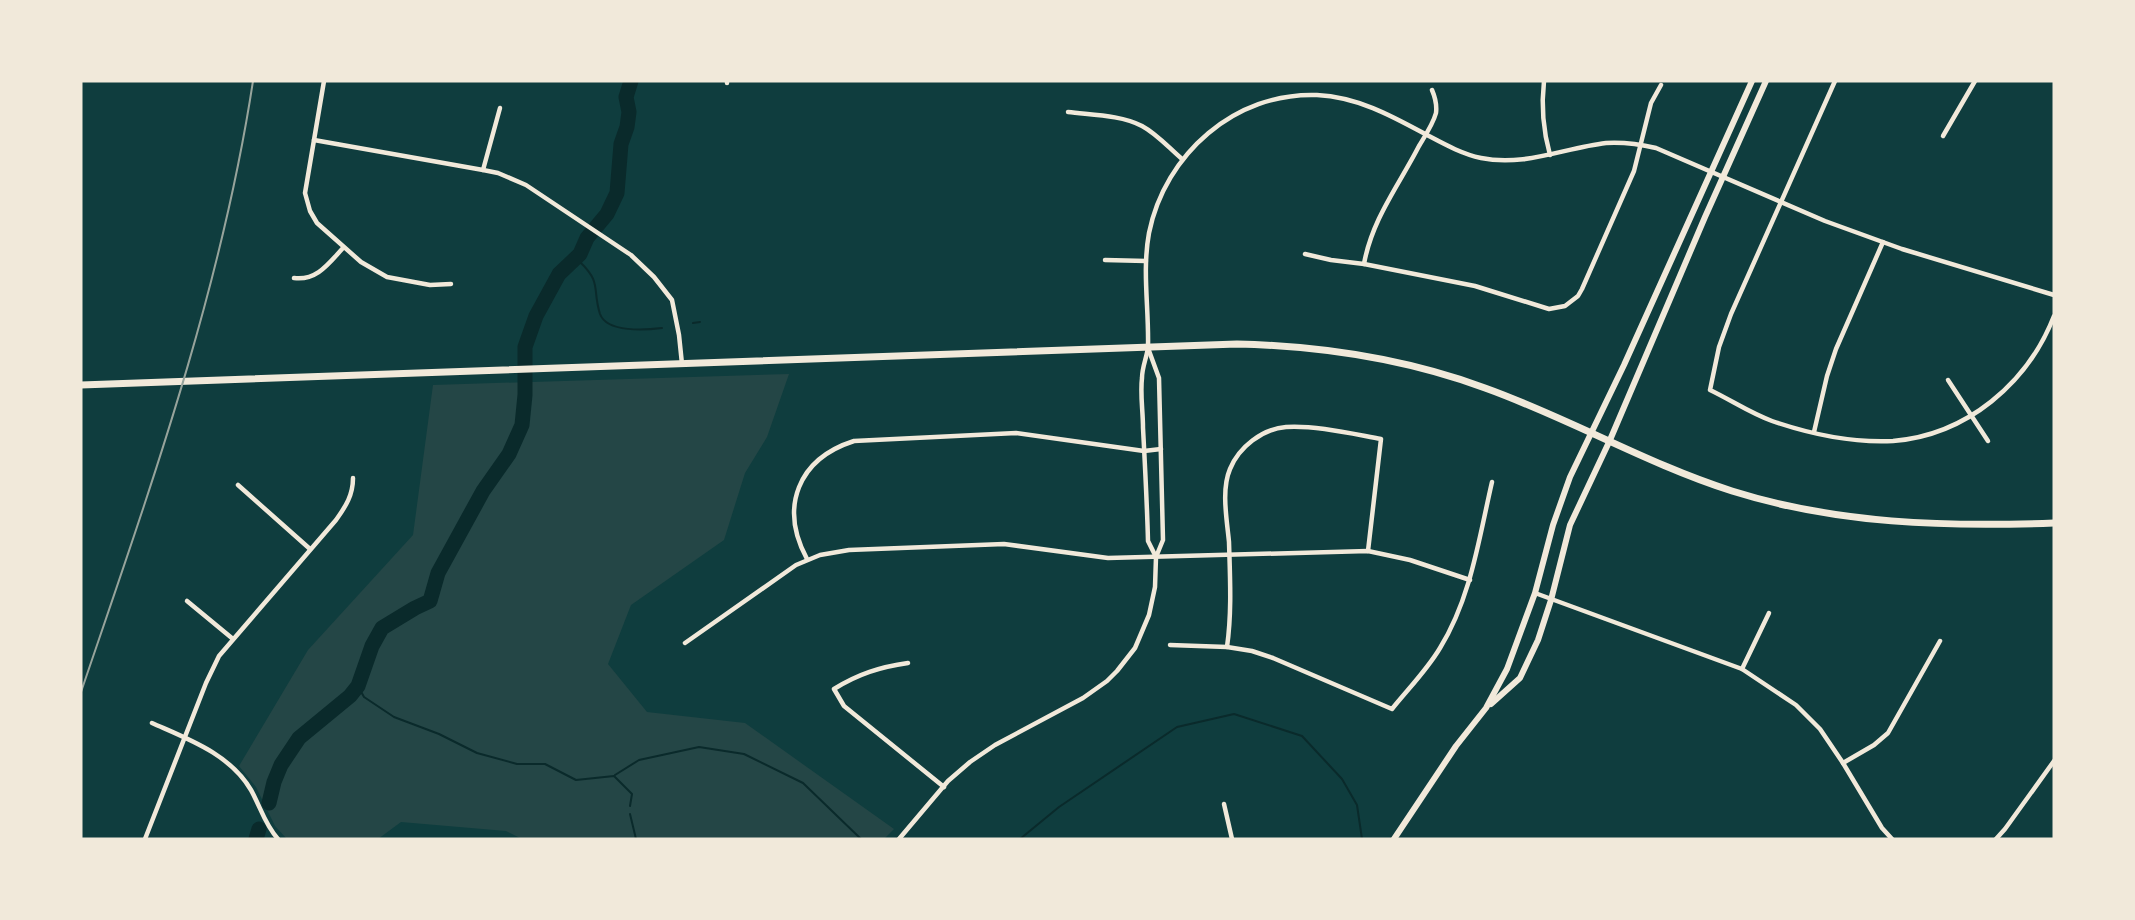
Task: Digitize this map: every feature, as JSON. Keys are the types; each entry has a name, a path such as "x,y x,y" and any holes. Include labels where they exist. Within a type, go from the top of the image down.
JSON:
{"main road":[{"path":"81,385 1237,344 1311,348 1398,363 1462,380 1592,432 1693,477 1733,491 1824,513 1872,521 1935,525 2054,523"}],"street":[{"path":"324,81 306,182 307,204 316,223 361,262 387,277 430,285 451,284"},
{"path":"1544,81 1542,121 1550,155"},
{"path":"1394,839 1456,746 1486,708 1507,669 1534,593 1553,525 1570,477 1752,81"},
{"path":"1486,708 1520,678 1538,640 1551,600 1570,525 1610,440 1766,81"},
{"path":"1835,81 1726,327 1710,390 1770,420 1851,439 1895,441 1935,432 1972,416 2000,395 2025,370 2041,345 2054,316"},
{"path":"1943,136 1975,81"},
{"path":"1305,254 1475,286 1549,309 1565,306 1573,301 1582,289 1635,171 1652,103 1661,85"},
{"path":"1364,264 1371,235 1380,214 1436,114 1432,90"},
{"path":"1156,557 1148,541 1142,378 1148,348 1146,261 1149,233 1159,202 1182,159 1224,120 1262,103 1289,97 1317,95 1358,102 1395,117 1455,149 1482,158 1519,160 1607,143 1642,144 1669,152 1781,202 1883,242 2054,295"},
{"path":"483,170 500,108"},
{"path":"1068,112 1124,120 1141,125 1182,159"},
{"path":"314,140 498,173 526,185 631,255 654,277 672,300 680,335 682,364"},
{"path":"1814,432 1836,349 1883,242"},
{"path":"294,278 317,274 343,248"},
{"path":"1105,260 1146,261"},
{"path":"899,839 959,771 982,753 1095,690 1117,671 1135,648 1149,615 1155,586 1156,557 1163,540 1159,378 1148,348"},
{"path":"1948,381 1988,441"},
{"path":"1227,647 1231,604 1226,496 1230,468 1244,448 1265,431 1286,427 1381,439 1368,550"},
{"path":"807,560 800,547 794,517 799,487 808,470 821,457 840,445 854,441 1016,433 1144,451 1161,449"},
{"path":"145,839 184,737 219,656 336,520 349,500 353,490 353,478"},
{"path":"1170,645 1227,647 1252,651 1392,709 1426,669 1461,608 1470,580 1492,482"},
{"path":"237,485 310,549"},
{"path":"685,643 796,565 833,551 1004,544 1108,558 1368,550 1410,560 1470,580"},
{"path":"1534,593 1742,669 1796,705 1820,729 1882,828 1892,839"},
{"path":"187,601 233,639"},
{"path":"1742,669 1769,613"},
{"path":"1843,763 1874,745 1888,733 1940,641"},
{"path":"908,663 880,667 850,679 834,689 844,706 944,787"},
{"path":"152,723 219,756 237,771 250,789 263,816 278,839"},
{"path":"1996,839 2054,761"},
{"path":"1224,804 1232,839"}],"shaded area":[{"path":"789,374 767,437 745,473 724,540 631,605 608,664 647,712 745,723 894,829 884,839 522,839 506,831 401,822 378,839 286,838 275,826 256,787 239,766 308,650 413,535 433,385"}],"waterway":[{"path":"269,803 281,765 299,738 350,696 358,686 372,646 382,628 430,601 438,573 483,491 509,454 522,425 525,395 525,347 536,316 559,274 580,254 587,238 607,214 617,193 621,144 629,112 626,97 631,81"},
{"path":"580,254 580,262 594,281 600,314 604,320 628,329 662,328"},
{"path":"693,323 700,322"},
{"path":"358,686 364,697 394,717 439,734 477,753 517,764 545,764 576,780 614,776 632,794 630,806"},
{"path":"1020,839 1059,807 1177,727 1234,714 1302,736 1342,779 1357,805 1362,839"},
{"path":"615,775 639,760 699,747 744,754 803,783 861,839"},
{"path":"630,814 636,839"},
{"path":"256,839 259,829"}],"railway":[{"path":"81,692 157,466 202,314 222,237 253,81"}]}
